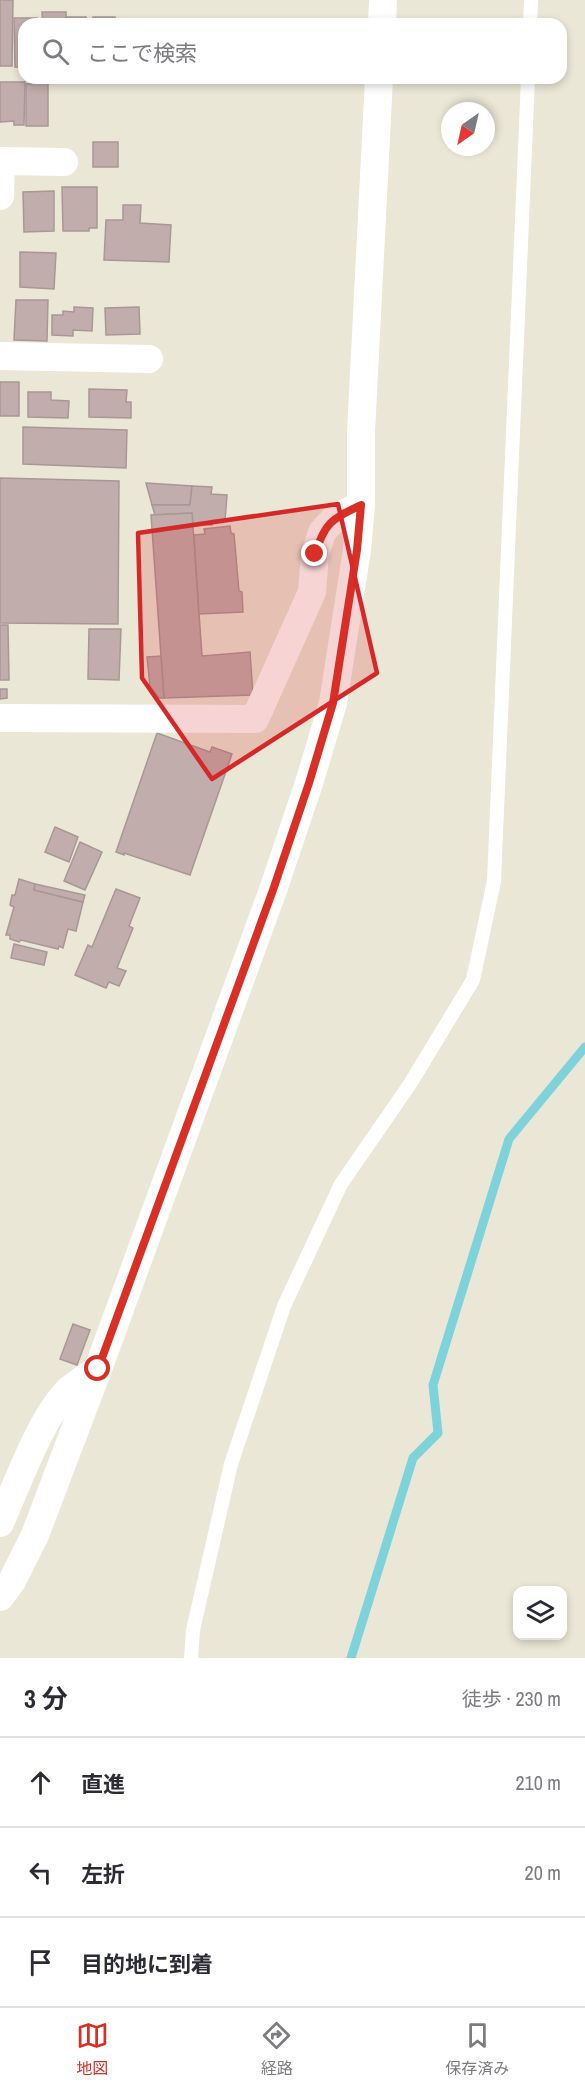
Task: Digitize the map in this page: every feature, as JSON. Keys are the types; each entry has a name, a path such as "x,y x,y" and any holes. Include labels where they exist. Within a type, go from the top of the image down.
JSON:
{"street":[{"path":"382,18 384,0"},
{"path":"0,1597 12,1581 35,1535 98,1369 269,901 333,703 357,550 361,505 361,433 380,84"},
{"path":"0,196 0,161 63,162"},
{"path":"0,356 149,359"},
{"path":"0,718 255,719 312,592 315,554 322,532 335,518 361,505"},
{"path":"0,1522 51,1414 67,1392 98,1369"}],"lane":[{"path":"530,18 531,0"},
{"path":"191,1658 193,1630 231,1464 284,1306 341,1184 410,1084 473,980 492,892 501,746 528,84"}],"highlighted area":[{"path":"338,504 377,673 212,779 142,678 138,533"}],"building":[{"path":"0,0 13,0 12,66 0,66"},
{"path":"42,12 66,12 66,18 42,18"},
{"path":"14,18 18,18 18,67 15,67"},
{"path":"0,82 25,84 24,125 14,125 14,121 0,122"},
{"path":"26,84 48,84 48,126 26,126"},
{"path":"93,142 118,142 118,167 93,167"},
{"path":"62,187 97,187 97,228 89,228 89,231 63,231"},
{"path":"54,191 54,231 24,232 23,192"},
{"path":"123,205 141,205 140,223 171,225 169,262 104,260 106,220 123,220"},
{"path":"20,252 56,253 54,289 20,287"},
{"path":"16,300 48,300 47,341 14,340"},
{"path":"74,307 93,308 92,331 73,330 73,336 52,335 52,315 63,315 63,311 74,312"},
{"path":"139,307 140,334 106,335 105,308"},
{"path":"0,382 19,382 19,416 0,416"},
{"path":"89,389 127,390 126,402 131,402 131,418 89,417"},
{"path":"28,392 51,392 51,400 69,401 68,418 28,417"},
{"path":"23,427 127,430 126,468 23,464"},
{"path":"0,478 119,481 118,624 0,623"},
{"path":"146,483 192,486 190,505 152,505"},
{"path":"192,486 212,487 211,494 227,495 225,521 213,520 212,525 193,524 192,513 155,515 152,505 190,505"},
{"path":"192,513 202,656 250,652 253,695 164,698 151,515"},
{"path":"230,526 231,533 234,534 243,612 199,614 194,535 205,534 204,529"},
{"path":"0,625 8,625 9,680 0,680"},
{"path":"89,629 121,629 119,680 88,679"},
{"path":"161,656 164,698 159,698 150,686 147,657"},
{"path":"0,689 7,689 7,698 0,699"},
{"path":"157,733 210,752 212,747 232,754 190,875 116,852"},
{"path":"55,827 78,837 69,862 45,852"},
{"path":"80,842 102,852 85,890 64,881"},
{"path":"19,879 35,884 34,890 83,902 76,931 68,929 63,948 59,946 58,949 21,940 19,942 10,939 10,935 6,935 14,907 10,905 12,895 15,895"},
{"path":"35,884 85,895 83,902 34,890"},
{"path":"116,889 140,898 129,926 133,928 117,968 126,971 119,986 109,982 106,988 75,975 88,945 92,947"},
{"path":"14,944 47,952 44,965 11,958"},
{"path":"73,1324 90,1330 77,1365 60,1359"}],"waterway":[{"path":"351,1658 413,1458 438,1433 433,1385 509,1139 585,1047"}],"route":[{"path":"98,1369 273,890 309,783 333,703 357,550 361,505 335,518 322,532 315,554"}]}
